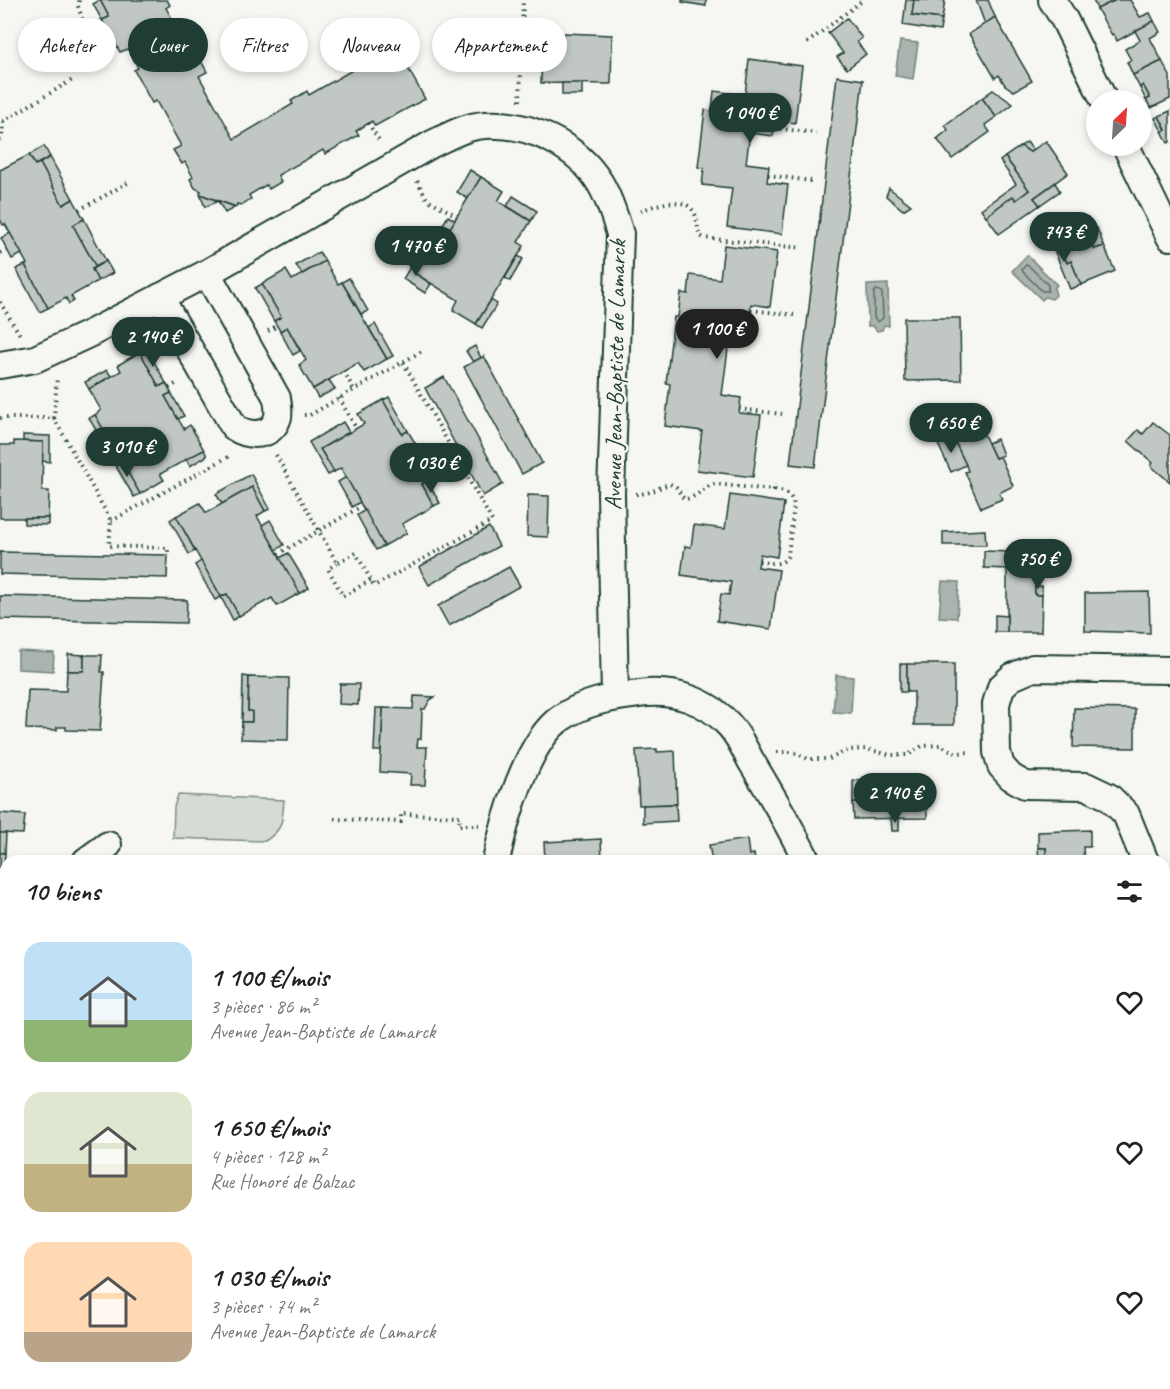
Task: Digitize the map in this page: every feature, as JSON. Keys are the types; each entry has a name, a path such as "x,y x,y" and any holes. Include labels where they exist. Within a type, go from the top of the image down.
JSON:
{"street":[{"path":"1052,0 1064,19 1099,90"},
{"name":"Avenue Jean-Baptiste de Lamarck","path":"0,365 35,359 92,333 207,273 432,144 466,129 484,125 519,127 566,147 584,163 599,182 612,207 620,234 611,493 615,697"},
{"path":"1131,156 1170,237"},
{"path":"160,297 234,427 261,427 277,398 207,273"},
{"path":"1143,855 1126,814 1108,796 1086,786 1025,785 1011,777 1001,766 997,752 996,704 1001,687 1012,677 1033,668 1170,670"},
{"path":"497,855 520,781 534,750 548,731 560,718 586,704 644,693 668,693 690,698 710,709 730,727 790,826 804,855"},
{"path":"94,855 108,844"}],"path":[{"path":"79,0 78,6 82,18"},
{"path":"519,127 523,0"},
{"path":"807,43 863,0"},
{"path":"0,140 2,139 2,120 74,79"},
{"path":"774,128 816,133"},
{"path":"406,159 427,199 457,216"},
{"path":"768,175 811,181"},
{"path":"79,210 131,181"},
{"path":"644,209 674,202 693,211 700,236 704,238 802,248"},
{"path":"0,253 7,250"},
{"path":"0,302 35,359"},
{"path":"751,310 794,315"},
{"path":"59,348 54,418 111,521 109,546 168,548 168,555"},
{"path":"111,521 228,457 261,427 310,415 422,351"},
{"path":"371,580 343,596 328,569 356,553 371,580 374,586 492,521 403,362"},
{"path":"344,372 354,390"},
{"path":"339,398 356,428"},
{"path":"739,409 782,414"},
{"path":"0,418 54,418"},
{"path":"261,427 337,563"},
{"path":"611,493 646,494 670,484 676,487 684,499 690,499 715,484 784,491 791,498 794,506 788,555 778,564 759,561"},
{"path":"773,490 774,484"},
{"path":"279,554 362,506"},
{"path":"807,759 829,759 849,750 867,749 890,755 908,754 922,746 940,745 956,753 976,752"},
{"path":"334,819 401,822 401,814 460,816 459,825 482,825"}],"shaded area":[{"path":"178,795 284,800 282,819 276,832 265,841 173,838 174,807"}],"water":[{"path":"900,41 918,43 913,79 895,76"},
{"path":"1027,255 1057,285 1054,288 1056,295 1052,299 1045,297 1042,300 1012,271"},
{"path":"888,284 889,326 884,325 882,330 877,331 873,326 868,326 867,285"},
{"path":"942,581 959,582 957,618 939,617"},
{"path":"18,651 54,653 53,671 18,669"},
{"path":"836,675 853,677 851,713 833,712"}],"building":[{"path":"100,0 167,0 170,5 166,8 172,18 128,18 128,49 120,52 116,45 116,18 107,18 109,17"},
{"path":"100,0 109,17 101,18 93,4"},
{"path":"682,0 706,0 706,6 682,2"},
{"path":"906,0 914,0 912,15 942,19 940,31 903,25"},
{"path":"914,0 945,0 942,19 912,15"},
{"path":"976,0 988,0 995,17 985,24"},
{"path":"1093,0 1116,0 1097,9"},
{"path":"1116,0 1130,0 1140,17 1150,13 1154,21 1117,41 1097,9"},
{"path":"995,17 1032,81 1014,91 1005,85 999,75 995,78 969,34"},
{"path":"847,18 862,38 857,42 866,54 847,69 837,57 843,53 828,33"},
{"path":"1154,21 1160,32 1150,38 1162,61 1133,75 1127,62 1131,60 1125,49 1140,40 1135,31"},
{"path":"567,33 612,35 611,84 541,83 541,72 567,72"},
{"path":"749,59 802,66 795,123 775,120 773,136 750,133 746,163 769,166 767,182 788,185 782,234 727,227 732,188 702,185 704,168 698,167 705,110 712,111 714,91 745,95"},
{"path":"1162,61 1170,76 1170,99 1152,108 1152,90 1146,90 1143,85 1140,88 1133,75"},
{"path":"135,72 207,72 199,76 234,139 293,104 291,101 307,91 309,95 349,72 410,72 425,99 375,126 372,121 356,131 359,135 325,154 323,150 278,175 281,182 269,189 266,185 249,195 251,199 241,205 237,204 236,207 200,194 201,191 195,188 190,179 193,177 185,162 182,164 173,150 181,146 156,101 152,103"},
{"path":"837,76 863,80 815,467 790,464"},
{"path":"562,83 582,83 582,95 562,95"},
{"path":"993,90 1013,104 996,117 982,98"},
{"path":"982,98 996,117 985,125 990,132 952,159 937,139 948,130 945,125"},
{"path":"1170,111 1170,142 1168,143 1162,131 1166,130 1159,116"},
{"path":"1159,116 1166,130 1162,131 1155,118"},
{"path":"1046,141 1068,173 1034,198 1040,205 999,234 986,216 1013,196 1016,200 1029,190 1005,157 1021,146 1030,152"},
{"path":"1027,142 1033,150 1030,152 1021,146"},
{"path":"44,146 50,157 35,165 29,155"},
{"path":"29,155 35,165 40,163 63,205 73,199 84,219 73,225 96,267 92,269 98,281 71,296 74,301 69,304 66,298 48,308 25,265 27,264 0,219 0,170"},
{"path":"50,157 73,199 63,205 40,163"},
{"path":"1005,157 1029,190 1016,200 1013,196 986,216 981,209 1016,184 1000,161"},
{"path":"470,170 481,177 468,199 457,192"},
{"path":"481,177 504,191 498,201 531,221 518,242 524,246 476,324 453,310 458,300 413,272 428,248 435,252"},
{"path":"1055,183 1060,191 1040,205 1034,198"},
{"path":"889,188 911,205 903,210 886,196"},
{"path":"200,194 218,201 205,207"},
{"path":"513,196 537,211 531,221 507,206"},
{"path":"218,201 236,207 225,213"},
{"path":"448,216 455,220 440,244 433,240"},
{"path":"1080,217 1094,249 1104,246 1115,271 1081,285 1071,261 1067,263 1053,229"},
{"path":"84,219 106,261 96,267 73,225"},
{"path":"1097,228 1104,246 1094,249 1087,232"},
{"path":"1053,229 1067,263 1071,261 1081,285 1070,289 1047,232"},
{"path":"10,233 22,254 12,259 1,238"},
{"path":"724,245 777,252 770,307 751,304 750,313 733,311 722,395 741,398 739,413 761,415 753,477 697,470 702,431 665,426 670,384 666,383 674,317 678,317 681,293 688,294 690,275 720,279"},
{"path":"319,252 325,261 302,274 296,265"},
{"path":"417,255 422,258 413,272 431,284 425,293 403,279"},
{"path":"518,256 523,259 510,281 505,278"},
{"path":"106,261 113,273 98,281 92,269"},
{"path":"325,261 338,284 342,282 387,359 364,372 358,363 313,389 299,365 306,360 287,327 280,331 274,321 281,317 262,284 286,270 292,280"},
{"path":"25,265 48,308 40,312 16,269"},
{"path":"349,278 368,311 361,314 342,282"},
{"path":"262,284 281,317 274,321 255,288"},
{"path":"491,300 497,304 482,328 476,324"},
{"path":"904,318 960,318 961,380 905,381"},
{"path":"375,324 393,356 387,359 369,328"},
{"path":"287,327 300,351 293,355 280,331"},
{"path":"475,346 481,358 473,362 466,351"},
{"path":"147,349 166,383 159,387 140,352"},
{"path":"140,352 159,387 166,383 171,393 165,396 184,429 190,425 204,450 160,474 164,480 140,494 95,415 101,410 89,389 121,371 118,365"},
{"path":"484,356 542,463 522,474 464,367"},
{"path":"107,370 111,376 89,389 85,382"},
{"path":"444,377 503,484 483,496 425,388"},
{"path":"329,380 335,389 318,398 313,389"},
{"path":"171,393 184,416 178,419 165,396"},
{"path":"389,397 408,431 402,434 383,400"},
{"path":"383,400 402,434 408,431 415,443 408,447 427,481 422,484 434,506 402,524 407,533 384,546 341,468 334,472 320,449 364,424 358,414"},
{"path":"95,415 114,448 108,451 89,418"},
{"path":"343,422 349,432 320,449 334,472 328,475 309,442"},
{"path":"1153,422 1170,435 1170,482 1151,466 1153,463 1128,441 1138,430 1143,434"},
{"path":"979,424 995,458 1000,456 1013,486 999,493 1002,499 981,508 965,472 968,471 966,465 952,436"},
{"path":"23,435 50,436 50,462 42,461 43,442 23,441"},
{"path":"952,436 966,465 951,472 937,442"},
{"path":"997,439 1003,455 995,458 988,443"},
{"path":"14,441 43,442 42,491 49,491 48,518 0,518 0,445 14,445"},
{"path":"415,443 433,478 427,481 408,447"},
{"path":"204,450 207,456 190,466 186,459"},
{"path":"120,459 140,494 134,497 114,463"},
{"path":"251,474 270,509 265,511 252,487 222,504 216,494"},
{"path":"346,477 360,502 352,507 338,482"},
{"path":"427,481 440,503 434,506 422,484"},
{"path":"252,487 265,511 257,516 300,593 277,606 272,598 239,616 227,594 221,597 176,516 200,503 206,513"},
{"path":"528,495 549,496 548,537 527,536"},
{"path":"730,495 784,503 777,557 760,554 758,567 779,570 771,629 717,621 721,594 729,595 731,582 681,575 685,546 691,547 694,525 725,529"},
{"path":"365,510 384,546 376,550 357,515"},
{"path":"176,516 195,551 189,554 170,520"},
{"path":"24,518 48,518 48,525 24,524"},
{"path":"270,520 284,545 276,550 262,525"},
{"path":"489,527 499,546 429,585 419,567"},
{"path":"985,530 986,545 943,545 943,532"},
{"path":"984,551 1035,553 1035,595 1042,595 1041,632 1007,632 1007,569 984,568"},
{"path":"0,552 168,555 167,578 0,574"},
{"path":"288,553 309,588 300,593 280,558"},
{"path":"201,561 221,597 215,600 195,565"},
{"path":"509,567 520,586 449,626 438,606"},
{"path":"1035,586 1042,586 1042,595 1035,595"},
{"path":"1149,592 1150,633 1085,631 1085,593"},
{"path":"227,594 239,616 233,620 221,597"},
{"path":"0,596 187,600 186,623 0,619"},
{"path":"995,615 1007,616 1007,632 995,632"},
{"path":"68,654 84,655 84,671 68,671"},
{"path":"84,655 102,655 101,672 104,672 100,731 66,730 66,727 57,727 57,730 26,729 28,690 66,691 67,671 84,671"},
{"path":"900,664 907,664 907,692 900,692"},
{"path":"907,664 954,664 954,725 914,725 914,692 907,692"},
{"path":"243,676 249,677 248,711 252,711 252,722 242,722"},
{"path":"249,677 289,678 288,740 241,739 242,722 252,722 252,711 248,711"},
{"path":"340,684 359,684 358,705 339,704"},
{"path":"414,696 435,697 430,700 425,709 422,709 421,739 418,739 417,747 427,747 425,785 410,785 411,774 380,772 383,708 413,709"},
{"path":"376,708 383,708 381,751 374,751"},
{"path":"1074,708 1135,709 1135,748 1073,747"},
{"path":"657,749 657,752 675,751 677,804 639,805 636,750"},
{"path":"926,779 927,818 854,819 853,803 861,803 860,780"},
{"path":"860,780 861,803 853,803 853,781"},
{"path":"676,804 677,821 643,823 643,805"},
{"path":"0,813 25,815 23,834 0,833"},
{"path":"891,818 899,818 899,831 892,831"},
{"path":"1090,830 1090,847 1083,847 1084,855 1046,855 1046,848 1038,848 1038,832"},
{"path":"0,833 6,833 5,853 0,853"},
{"path":"601,839 602,855 545,855 544,842"},
{"path":"747,839 749,855 711,855 709,845"},
{"path":"1038,848 1046,848 1046,855 1039,855"}]}
